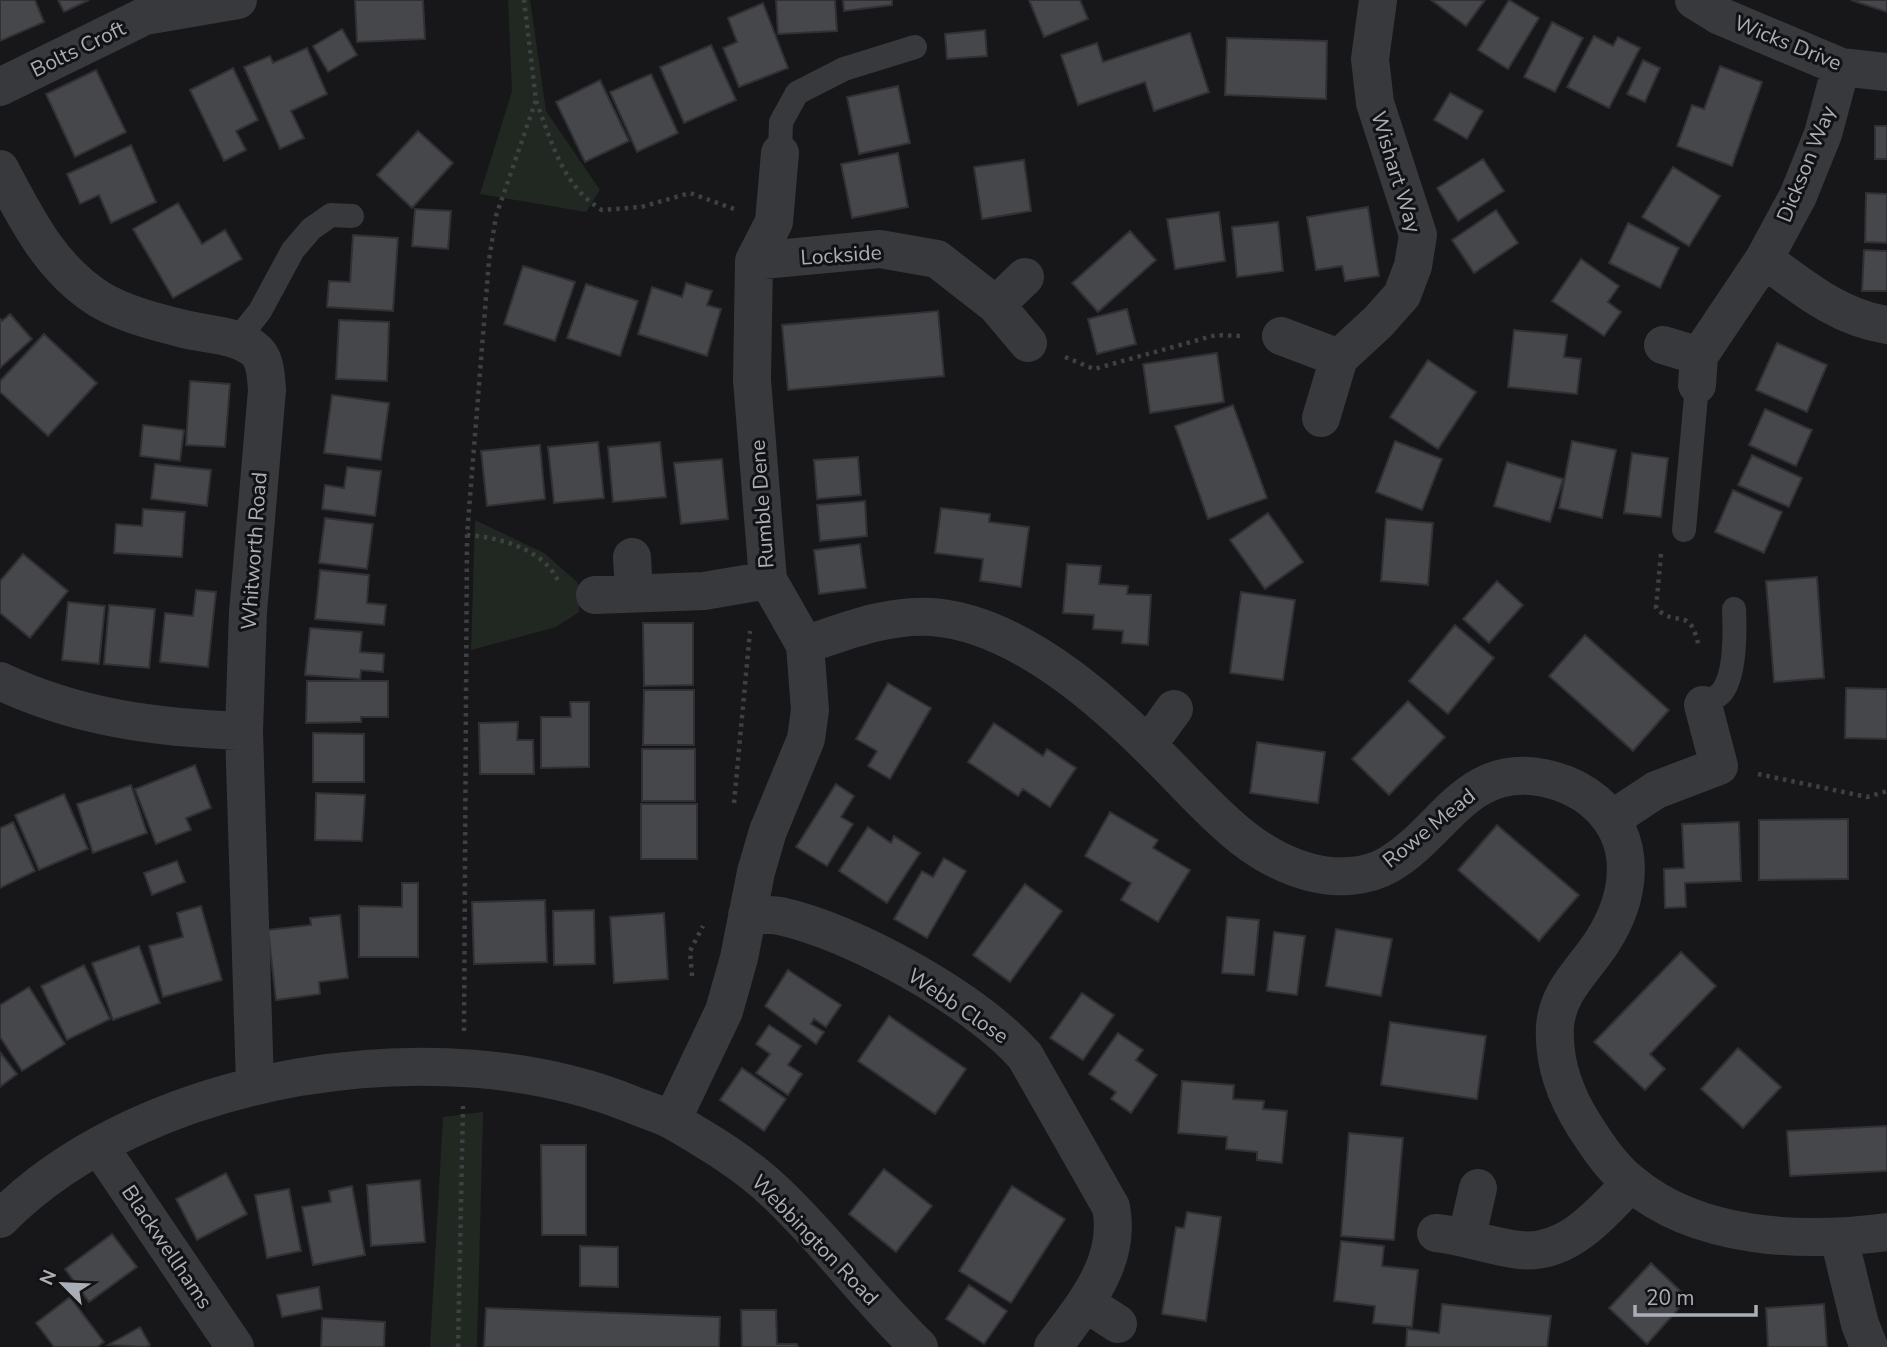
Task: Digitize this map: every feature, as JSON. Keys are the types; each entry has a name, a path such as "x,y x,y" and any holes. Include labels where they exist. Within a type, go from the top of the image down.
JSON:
{"street":[{"name":"Bolts Croft","path":"0,87 145,16 239,0"},
{"name":"Wishart Way","path":"1339,358 1378,322 1402,295 1413,266 1418,235 1375,103 1370,59 1378,0"},
{"name":"Wicks Drive","path":"1713,5 1841,67 1887,72"},
{"name":"Dickson Way","path":"1686,362 1764,259 1798,196 1823,134 1841,67"},
{"name":"Rumble Dene","path":"672,1120 724,1010 768,831 806,739 810,710 805,645 761,582 752,380 754,261 774,222 780,153"},
{"name":"Whitworth Road","path":"0,169 46,250 73,280 100,300 137,316 237,340 258,354 266,374 267,390 248,612 244,731 255,1085"},
{"name":"Lockside","path":"754,261 880,249 937,259 996,304 1028,342"},
{"path":"1764,259 1807,291 1841,311 1867,322 1887,325"},
{"path":"996,304 1025,277"},
{"path":"1281,336 1339,358 1321,418"},
{"path":"595,595 633,575 704,591 761,582"},
{"name":"Rowe Mead","path":"805,645 893,618 929,617 968,622 995,633 1065,674 1148,745 1247,843 1274,859 1311,873 1339,876 1370,873 1391,864 1454,805 1476,789 1499,779 1525,775 1577,789 1612,819 1623,839 1627,857 1621,904 1600,945 1571,981 1561,1000 1556,1021 1556,1048 1562,1083 1574,1109 1605,1155 1631,1183 1699,1221 1740,1230 1839,1238 1887,1232"},
{"path":"0,681 28,695 121,721 244,731"},
{"path":"1612,819 1656,790 1719,766 1703,705"},
{"path":"1148,745 1174,709"},
{"name":"Webb Close","path":"747,915 777,915 856,942 976,1014 1011,1040 1025,1056 1111,1207 1115,1226 1111,1251 1102,1276 1054,1347"},
{"name":"Webbington Road","path":"0,1219 41,1185 99,1146 174,1112 255,1085 374,1066 464,1066 551,1078 672,1120 735,1160 774,1191 919,1347"},
{"name":"Blackwellhams","path":"99,1146 235,1347"},
{"path":"1478,1188 1451,1235 1520,1250 1546,1250 1569,1241 1631,1183"},
{"path":"1839,1238 1860,1324 1869,1347"},
{"path":"1086,1303 1118,1324"}],"lane":[{"path":"780,153 781,121 797,93 844,69 915,47"},
{"path":"237,340 260,311 293,250 311,229 331,215 352,216"},
{"path":"1684,530 1686,362"},
{"path":"1703,705 1722,692 1730,669 1735,639 1734,609"}],"path":[{"path":"524,0 536,100 561,166 573,187 601,210 641,207 690,193 774,222"},
{"path":"458,1347 464,1066 467,535 492,238 515,156 536,100"},
{"path":"1028,342 1094,369 1216,335 1281,336"},
{"path":"467,535 488,536 532,554 546,564 568,592 595,595"},
{"path":"1662,549 1656,608 1662,614 1687,619 1695,629 1703,705"},
{"path":"733,805 761,582"},
{"path":"1719,766 1867,797 1887,791"},
{"path":"696,983 690,974 690,951 695,937 707,920"}],"shaded area":[{"path":"508,0 530,0 546,111 600,190 586,212 480,194 512,91"},
{"path":"475,520 544,553 578,583 579,612 556,627 471,650"},
{"path":"483,1112 477,1347 430,1347 443,1117"}],"building":[{"path":"0,0 35,0 44,22 0,41"},
{"path":"58,0 89,0 64,12"},
{"path":"355,0 423,0 425,39 357,42"},
{"path":"776,0 835,0 837,31 778,34"},
{"path":"843,0 892,0 892,5 844,11"},
{"path":"1029,0 1080,0 1088,19 1044,37"},
{"path":"1431,0 1485,0 1466,26"},
{"path":"1509,0 1539,18 1508,69 1478,50"},
{"path":"1851,0 1887,0 1887,12"},
{"path":"763,3 788,68 739,87 723,48 737,42 728,18"},
{"path":"1552,22 1583,38 1555,92 1524,77"},
{"path":"342,29 357,55 328,72 313,46"},
{"path":"985,30 987,56 947,59 945,34"},
{"path":"1190,33 1209,92 1154,111 1145,82 1078,105 1061,55 1097,43 1103,62"},
{"path":"1594,36 1613,46 1618,37 1640,48 1609,108 1567,87"},
{"path":"1227,38 1327,41 1326,99 1225,95"},
{"path":"711,45 736,100 684,123 660,67"},
{"path":"307,48 327,94 291,111 304,138 280,149 244,67 270,56 273,63"},
{"path":"1643,60 1660,68 1645,102 1627,94"},
{"path":"1720,66 1762,82 1732,166 1677,146 1692,105 1704,109"},
{"path":"233,68 258,120 236,131 246,150 224,161 190,90"},
{"path":"96,70 126,132 75,157 46,94"},
{"path":"651,74 678,133 637,152 610,92"},
{"path":"600,80 629,141 585,162 556,102"},
{"path":"898,86 910,143 859,154 847,97"},
{"path":"1450,93 1483,111 1467,139 1434,120"},
{"path":"1875,126 1887,126 1887,159 1875,159"},
{"path":"418,131 453,163 412,208 377,175"},
{"path":"131,145 156,202 111,223 99,195 80,204 67,174"},
{"path":"898,153 908,207 852,218 841,164"},
{"path":"1483,159 1504,191 1458,221 1437,188"},
{"path":"1024,160 1031,211 982,219 974,167"},
{"path":"1673,167 1720,196 1689,246 1642,217"},
{"path":"1866,193 1887,194 1887,243 1865,242"},
{"path":"178,203 202,244 225,230 242,259 173,298 133,229"},
{"path":"1368,207 1379,276 1345,281 1342,266 1316,270 1307,217"},
{"path":"415,209 451,211 448,249 412,246"},
{"path":"1496,210 1518,243 1474,273 1452,240"},
{"path":"1219,212 1225,261 1175,269 1167,219"},
{"path":"1278,222 1283,271 1237,277 1232,227"},
{"path":"1628,223 1679,248 1660,288 1609,263"},
{"path":"1130,231 1156,260 1098,312 1072,283"},
{"path":"353,235 398,238 393,311 327,307 329,281 350,282"},
{"path":"1864,250 1887,251 1887,291 1862,291"},
{"path":"1581,259 1619,286 1608,302 1621,312 1604,336 1552,301"},
{"path":"523,266 575,282 555,341 504,324"},
{"path":"686,283 712,291 707,305 721,309 707,356 638,334 652,287 682,297"},
{"path":"586,284 638,301 620,356 567,338"},
{"path":"1127,309 1136,344 1097,354 1088,319"},
{"path":"938,311 944,376 788,390 782,325"},
{"path":"10,314 32,339 0,368 0,319 2,321"},
{"path":"339,320 389,322 387,381 336,379"},
{"path":"1514,330 1567,335 1564,357 1581,359 1577,394 1508,387"},
{"path":"44,334 97,383 48,436 0,392 0,381"},
{"path":"1777,343 1827,365 1807,412 1756,390"},
{"path":"1217,353 1224,402 1150,413 1143,364"},
{"path":"1428,360 1476,392 1438,449 1390,417"},
{"path":"190,381 230,384 225,447 186,445"},
{"path":"332,395 389,403 381,460 324,453"},
{"path":"1233,405 1267,498 1208,519 1175,426"},
{"path":"1765,409 1812,430 1796,466 1749,445"},
{"path":"143,425 184,430 180,461 140,456"},
{"path":"1395,441 1442,459 1422,510 1376,492"},
{"path":"1572,441 1616,450 1602,518 1559,508"},
{"path":"598,442 604,498 554,503 548,447"},
{"path":"660,442 666,497 613,502 608,447"},
{"path":"540,445 545,499 487,506 481,451"},
{"path":"1632,453 1668,458 1661,517 1624,513"},
{"path":"1752,455 1802,478 1789,507 1738,485"},
{"path":"858,457 861,495 817,499 814,460"},
{"path":"722,459 728,519 681,524 674,463"},
{"path":"1507,462 1563,479 1550,522 1494,506"},
{"path":"155,464 211,470 207,506 151,499"},
{"path":"347,467 381,471 375,516 322,509 325,485 344,488"},
{"path":"1733,490 1782,512 1764,553 1715,532"},
{"path":"865,501 867,536 820,541 817,505"},
{"path":"941,508 990,514 989,522 1029,527 1021,587 980,581 983,559 935,553"},
{"path":"143,509 185,512 182,557 114,553 116,524 142,526"},
{"path":"1268,513 1303,562 1265,589 1230,540"},
{"path":"325,518 373,524 367,569 319,563"},
{"path":"1386,519 1433,523 1428,585 1381,581"},
{"path":"860,544 866,588 819,594 814,550"},
{"path":"23,554 68,591 30,638 0,613 0,581"},
{"path":"1067,564 1101,566 1099,584 1128,586 1127,594 1151,595 1148,645 1122,643 1123,631 1093,629 1094,615 1063,613"},
{"path":"320,570 369,575 367,603 386,605 384,625 315,619"},
{"path":"1817,577 1824,678 1774,682 1766,581"},
{"path":"1497,581 1523,605 1489,643 1463,619"},
{"path":"196,590 216,592 208,667 160,662 165,613 193,616"},
{"path":"1241,592 1295,600 1283,680 1230,673"},
{"path":"68,602 105,606 99,664 62,660"},
{"path":"109,605 155,609 149,668 104,664"},
{"path":"643,623 693,623 693,685 644,686"},
{"path":"1455,625 1494,658 1448,714 1409,681"},
{"path":"310,628 362,632 360,652 384,654 383,672 361,670 360,679 305,675"},
{"path":"1585,635 1669,710 1633,751 1549,676"},
{"path":"307,681 388,681 388,717 361,717 361,722 306,723"},
{"path":"888,683 931,708 890,779 868,766 877,751 856,739"},
{"path":"1846,688 1887,689 1887,739 1845,738"},
{"path":"644,690 694,690 694,745 643,745"},
{"path":"1408,701 1445,737 1389,795 1352,759"},
{"path":"570,702 589,702 589,767 541,768 541,717 571,717"},
{"path":"518,722 517,740 533,740 534,774 480,774 479,723"},
{"path":"994,723 1043,756 1047,749 1076,768 1050,807 1023,789 1018,796 968,762"},
{"path":"313,733 364,734 364,782 313,782"},
{"path":"1257,742 1325,752 1318,803 1250,793"},
{"path":"642,749 695,749 695,801 642,801"},
{"path":"195,765 211,808 186,818 191,830 156,844 135,789"},
{"path":"836,784 854,796 841,817 853,824 827,866 796,847"},
{"path":"131,785 147,833 93,853 77,804"},
{"path":"316,793 365,795 362,841 315,840"},
{"path":"64,794 88,849 39,870 15,815"},
{"path":"641,804 697,804 697,859 641,859"},
{"path":"1110,812 1158,840 1153,848 1190,870 1158,922 1121,900 1131,883 1085,856"},
{"path":"1848,819 1848,879 1759,880 1759,820"},
{"path":"13,822 35,871 0,888 0,828"},
{"path":"1739,822 1741,881 1685,883 1686,907 1665,908 1664,869 1684,868 1682,824"},
{"path":"1497,825 1579,895 1539,941 1458,870"},
{"path":"868,827 891,843 894,836 920,853 887,903 839,871"},
{"path":"944,858 966,871 927,938 894,919 922,871 933,877"},
{"path":"177,861 185,882 152,895 144,873"},
{"path":"402,883 418,883 418,957 359,957 359,906 402,907"},
{"path":"1025,884 1062,911 1010,982 973,955"},
{"path":"545,900 547,962 474,964 472,902"},
{"path":"201,906 222,980 163,997 149,946 183,937 177,913"},
{"path":"594,910 595,964 554,965 553,911"},
{"path":"664,913 668,979 614,983 610,917"},
{"path":"340,915 348,978 319,982 320,994 276,1000 268,930 311,925 310,918"},
{"path":"1227,917 1259,920 1254,975 1222,973"},
{"path":"1336,929 1392,939 1381,996 1326,986"},
{"path":"1274,932 1305,936 1297,995 1267,991"},
{"path":"139,946 160,1003 113,1020 92,963"},
{"path":"1681,952 1716,986 1650,1054 1665,1069 1645,1090 1594,1042"},
{"path":"84,965 110,1019 67,1040 41,986"},
{"path":"788,970 841,1005 826,1027 814,1019 811,1024 824,1032 816,1044 765,1006"},
{"path":"29,987 65,1044 22,1071 0,1037 0,1005"},
{"path":"1082,993 1114,1015 1083,1060 1050,1038"},
{"path":"889,1016 966,1069 935,1114 858,1061"},
{"path":"1390,1022 1486,1036 1477,1099 1381,1085"},
{"path":"769,1025 801,1046 788,1065 802,1074 788,1095 756,1073 770,1054 756,1044"},
{"path":"1118,1033 1143,1050 1136,1060 1157,1075 1131,1113 1111,1099 1116,1092 1089,1074"},
{"path":"1738,1048 1781,1087 1743,1128 1701,1089"},
{"path":"0,1052 17,1074 0,1087"},
{"path":"742,1068 786,1099 764,1131 720,1100"},
{"path":"1182,1081 1234,1085 1233,1099 1264,1101 1263,1109 1287,1111 1282,1163 1257,1160 1257,1152 1226,1149 1227,1137 1178,1133"},
{"path":"1887,1126 1887,1171 1790,1176 1787,1131"},
{"path":"1349,1133 1403,1138 1394,1240 1341,1236"},
{"path":"541,1145 586,1145 586,1235 542,1235"},
{"path":"884,1169 932,1206 896,1252 849,1214"},
{"path":"226,1173 247,1214 197,1240 176,1199"},
{"path":"420,1180 425,1242 371,1246 367,1185"},
{"path":"352,1186 365,1255 313,1265 302,1207 331,1202 329,1191"},
{"path":"1012,1186 1065,1219 1011,1303 959,1271"},
{"path":"289,1189 301,1251 267,1258 255,1195"},
{"path":"1187,1212 1221,1217 1206,1321 1162,1314 1176,1227 1184,1228"},
{"path":"112,1234 137,1267 89,1302 65,1269"},
{"path":"1341,1241 1384,1246 1382,1266 1418,1270 1412,1327 1373,1323 1375,1306 1334,1301"},
{"path":"580,1246 618,1247 618,1287 580,1286"},
{"path":"1651,1263 1688,1298 1647,1344 1609,1308"},
{"path":"969,1285 1007,1311 984,1344 946,1319"},
{"path":"319,1287 322,1309 282,1317 277,1295"},
{"path":"70,1297 104,1342 97,1347 54,1347 36,1323"},
{"path":"1442,1304 1551,1316 1547,1347 1406,1347 1407,1329 1439,1333"},
{"path":"1824,1304 1827,1347 1768,1347 1766,1308"},
{"path":"486,1308 720,1317 719,1347 484,1347"},
{"path":"741,1310 776,1310 777,1344 797,1344 798,1347 742,1347"},
{"path":"322,1318 385,1322 384,1347 321,1347"},
{"path":"140,1327 150,1345 108,1345"}]}
